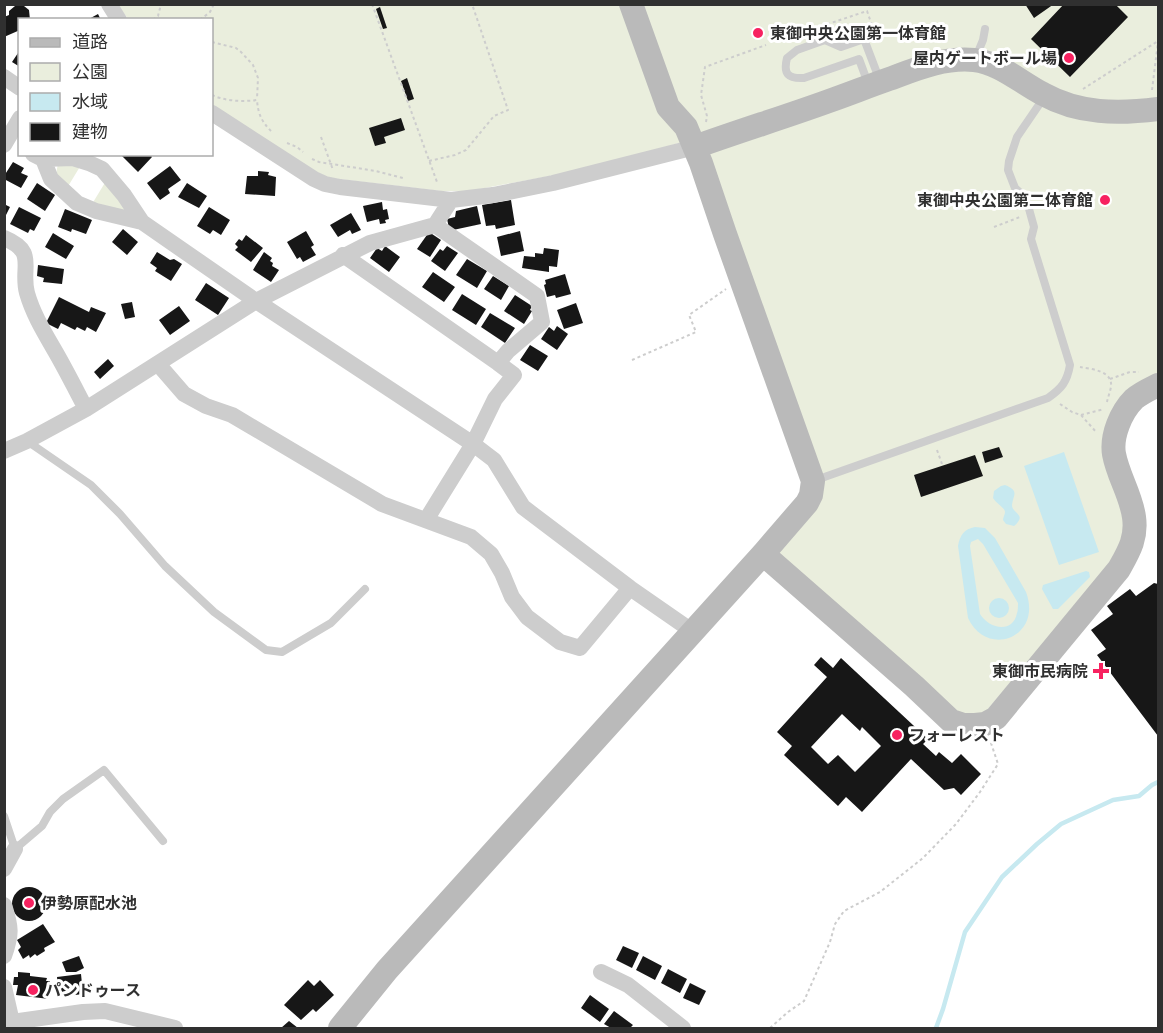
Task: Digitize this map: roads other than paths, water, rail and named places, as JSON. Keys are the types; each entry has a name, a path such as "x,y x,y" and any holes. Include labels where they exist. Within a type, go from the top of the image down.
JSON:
{"street":[{"path":"109,4 118,18"},
{"path":"340,1029 387,970 807,508 811,495 813,481 701,163 686,128 668,107 631,4"},
{"path":"213,114 325,184 451,200 493,195 553,183 694,147 940,62 975,60 987,63 1010,73 1045,96 1064,105 1090,111 1118,113 1154,110"},
{"path":"4,77 18,87"},
{"path":"9,144 18,123"},
{"path":"38,157 73,158 102,169 124,195 142,222"},
{"path":"38,157 51,179 77,203 142,222 473,444 494,460 523,507 692,632"},
{"path":"4,451 86,409 256,300 370,243 435,225 451,200"},
{"path":"435,225 537,296 542,322 508,351 498,363"},
{"path":"4,238 16,243 23,250 26,290 34,315 86,409"},
{"path":"344,255 514,375 495,399 473,444 426,520"},
{"path":"158,364 184,394 232,416 382,504 471,537 491,554 512,597 527,616 560,642 580,648 630,588"},
{"path":"763,554 951,721 963,725 986,724 996,718 1112,578 1132,546 1134,518 1114,454 1115,438 1126,410 1151,379"},
{"path":"4,869 15,849"},
{"path":"4,905 10,927 9,941 4,956"},
{"path":"601,972 628,986 683,1029"},
{"path":"4,987 12,1025 82,1012 105,1011 175,1029"}],"lane":[{"path":"975,60 985,29"},
{"path":"864,39 875,84 860,59 799,79 786,73 787,58 797,50 825,40 841,47 864,39"},
{"path":"813,481 1048,398 1060,389 1068,377 1070,365 1031,239 1034,227 1026,198 1015,188 1008,170 1017,137 1045,96"},
{"path":"27,441 91,485 120,514 165,566 214,612 266,650 282,652 331,623 365,589"},
{"path":"4,816 15,849 42,826 50,812 63,799 104,770 163,842"}],"water":[{"path":"1064,452 1099,552 1059,565 1024,466"},
{"path":"1005,485 1014,491 1012,505 1020,516 1014,526 1006,524 1003,520 1005,510 993,498 994,491"},
{"path":"975,527 985,528 995,538 1026,592 1029,608 1027,621 1020,631 999,640 987,638 968,618 958,546 963,533","holes":["978,539 1018,603 1015,620 1006,626 995,626 980,614 970,546 971,542"]},
{"path":"1089,572 1090,577 1058,609 1053,609 1042,589 1043,585"},
{"path":"999,598 1006,601 1009,608 1006,615 999,618 992,615 989,608 992,601"}],"waterway":[{"path":"936,1028 965,932 1002,877 1061,824 1113,800 1139,796 1158,782"}],"place":[{"name":"東御中央公園第一体育館","path":"758,33"},
{"name":"屋内ゲートボール場","path":"1069,58"},
{"name":"東御中央公園第二体育館","path":"1105,200"},
{"name":"東御市民病院","path":"1101,671"},
{"name":"フォーレスト","path":"897,735"},
{"name":"伊勢原配水池","path":"29,903"},
{"name":"パンドゥース","path":"33,990"}]}
